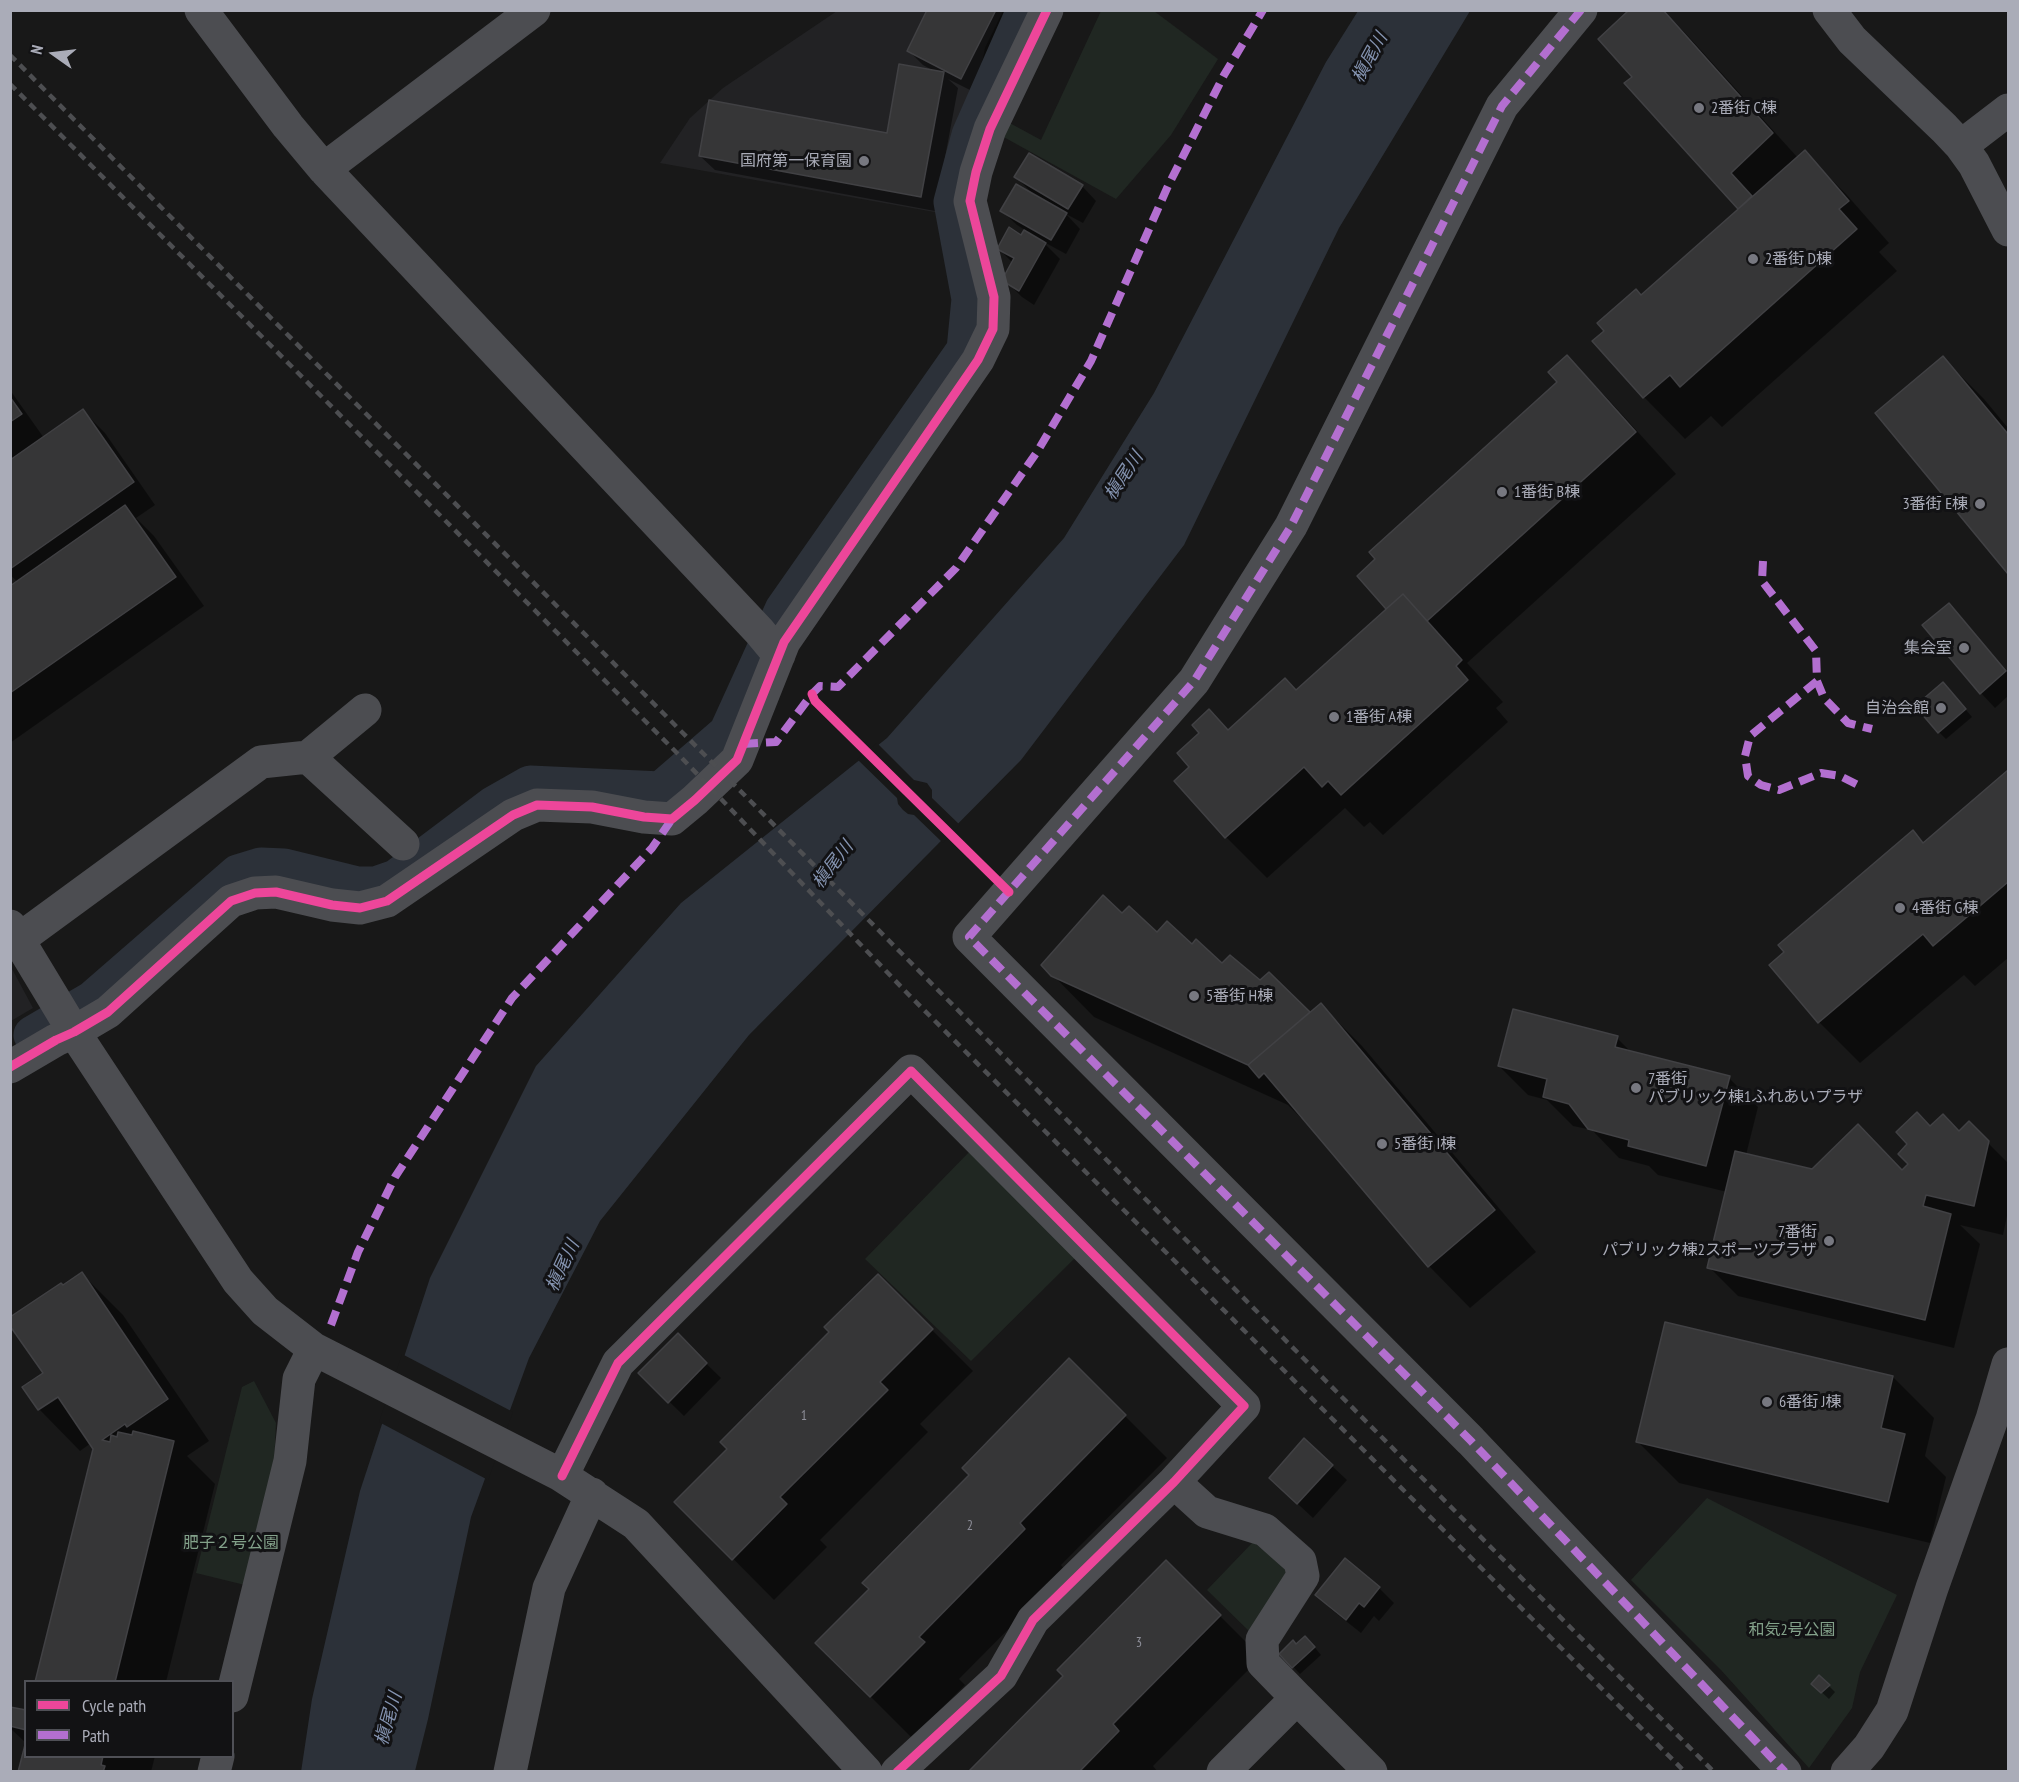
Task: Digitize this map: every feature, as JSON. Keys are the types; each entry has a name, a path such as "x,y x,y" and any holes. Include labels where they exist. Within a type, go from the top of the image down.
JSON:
{"street":[{"path":"201,10 288,126 324,169 770,644"},
{"path":"324,169 534,10"},
{"path":"770,644 784,642 978,360 993,329 994,297 970,201 976,172 990,129 1047,10"},
{"path":"1581,10 1502,106 1291,526 1194,681 969,937 1471,1442 1785,1772"},
{"path":"1831,11 1852,40 1961,146 1974,164 2008,230"},
{"path":"1961,146 2008,110"},
{"path":"10,1067 73,1029 108,1012 231,901 255,893 276,892 332,905 360,908 387,901 513,815 537,805 592,807 645,817 672,819 736,760 770,644"},
{"path":"365,710 308,757 261,762 14,933 73,1029 238,1281 265,1311 321,1353 560,1475 636,1524 852,1766"},
{"path":"308,757 403,844"},
{"path":"560,1475 618,1363 911,1071 1244,1406 1174,1482 1033,1620 1001,1676 897,1772"},
{"path":"234,1688 290,1461 299,1379 321,1353"},
{"path":"1847,1771 1869,1747 1892,1711 1932,1588 2000,1422 2008,1364"},
{"path":"1174,1482 1207,1512 1265,1530 1300,1561 1303,1576 1262,1640 1263,1663 1371,1772"},
{"path":"510,1772 549,1588 592,1494"},
{"path":"1223,1772 1297,1698"}],"shaded area":[{"path":"837,11 1003,11 985,48 980,74 951,153 940,213 660,163 690,118 723,88"},
{"path":"11,967 33,1008 10,1021"}],"green space":[{"path":"1101,11 1154,11 1218,59 1171,135 1116,199 1000,135 1006,121 1041,140"},
{"path":"972,1149 1077,1256 971,1361 865,1259"},
{"name":"肥子２号公園","path":"254,1381 276,1423 273,1485 249,1586 196,1573 242,1387"},
{"name":"和気2号公園","path":"1707,1498 1897,1595 1860,1672 1852,1708 1809,1768 1721,1670 1631,1580"},
{"path":"1253,1542 1285,1567 1286,1573 1251,1633 1207,1590"}],"water":[{"name":"槇尾川","path":"1358,11 1470,11 1339,228 1184,545 1021,760 749,1035 600,1221 529,1358 471,1517 415,1771 301,1772 312,1699 360,1491 430,1278 536,1066 681,903 887,738 1064,538 1154,393 1326,62"}],"pier":[{"path":"877,743 914,780 927,783 932,790 932,798 960,825 943,843 914,815 903,810 897,798 857,759"},
{"path":"402,1354 513,1412 488,1480 379,1422"}],"building":[{"path":"927,10 996,10 961,79 907,51"},
{"name":"2番街 C棟","path":"1629,10 1663,10 1773,133 1731,173 1752,196 1738,209 1624,83 1632,77 1598,39"},
{"path":"899,64 944,72 921,197 699,156 709,100 887,133"},
{"name":"2番街 D棟","path":"1805,150 1849,201 1839,209 1857,229 1680,387 1670,375 1643,398 1592,341 1604,331 1597,323 1636,289 1641,295"},
{"path":"1029,153 1083,185 1068,209 1014,177"},
{"path":"1016,184 1067,213 1051,240 1000,211"},
{"path":"1009,227 1021,235 1024,230 1046,243 1019,291 1006,283 1003,278 1014,258 997,249"},
{"name":"1番街 B棟","path":"1567,355 1636,432 1427,621 1403,594 1386,609 1357,576 1375,559 1369,552 1557,382 1548,372"},
{"name":"3番街 E棟","path":"1943,356 2008,434 2008,574 1875,413"},
{"path":"10,397 22,414 10,422"},
{"path":"83,409 134,482 10,569 10,460"},
{"path":"125,505 176,577 10,693 10,586"},
{"name":"1番街 A棟","path":"1403,594 1462,660 1456,666 1468,680 1341,795 1328,781 1322,787 1304,767 1225,838 1174,781 1189,767 1177,753 1199,733 1192,725 1209,709 1228,730 1285,678 1296,690"},
{"name":"集会室","path":"1949,603 2006,671 1980,694 1922,625"},
{"name":"自治会館","path":"1943,682 1966,709 1938,733 1915,706"},
{"name":"4番街 G棟","path":"2008,770 2008,882 1933,946 1923,934 1818,1023 1769,965 1784,952 1778,945 1913,830 1923,843"},
{"name":"5番街 H棟","path":"1103,895 1122,913 1129,906 1157,932 1167,921 1192,944 1196,939 1222,963 1230,955 1260,980 1269,972 1310,1012 1248,1065 1051,976 1041,965"},
{"name":"5番街 I棟","path":"1321,1003 1495,1210 1428,1267 1264,1073 1259,1078 1248,1065"},
{"name":"7番街 パブリック棟1ふれあいプラザ","path":"1513,1009 1618,1036 1615,1047 1730,1076 1706,1166 1628,1146 1629,1140 1588,1129 1569,1104 1543,1097 1547,1079 1498,1066"},
{"name":"7番街 パブリック棟2スポーツプラザ","path":"1917,1112 1930,1126 1943,1114 1959,1131 1969,1121 1989,1141 1974,1206 1926,1195 1923,1206 1951,1214 1925,1320 1707,1268 1735,1151 1812,1169 1858,1124 1902,1170 1908,1164 1898,1154 1907,1144 1896,1132"},
{"path":"82,1272 168,1399 127,1427 125,1424 102,1440 110,1442 111,1435 117,1437 118,1432 132,1435 133,1431 174,1441 115,1680 35,1680 93,1449 58,1397 38,1410 22,1387 43,1373 10,1326 10,1317 61,1283 63,1285"},
{"path":"878,1274 933,1329 880,1382 888,1390 780,1497 787,1504 732,1560 674,1502 727,1449 720,1442 829,1332 824,1327"},
{"name":"6番街 J棟","path":"1665,1322 1893,1376 1881,1428 1905,1434 1888,1502 1636,1442"},
{"path":"678,1333 707,1363 668,1403 638,1373"},
{"path":"1069,1358 1126,1415 1020,1523 1025,1529 919,1637 925,1642 870,1697 815,1643 869,1589 862,1583 969,1475 962,1468"},
{"path":"1304,1438 1333,1465 1297,1504 1269,1478"},
{"path":"1345,1558 1380,1587 1364,1607 1359,1603 1346,1620 1315,1595"},
{"path":"1166,1560 1221,1615 1113,1724 1119,1731 1079,1772 968,1772 1063,1676 1057,1670"},
{"path":"1305,1636 1315,1647 1292,1668 1279,1654 1293,1640 1296,1644"},
{"path":"1819,1675 1830,1685 1821,1693 1811,1684"},
{"path":"10,1707 24,1710 24,1730 10,1726"},
{"path":"24,1749 24,1758 103,1758 101,1765 105,1766 103,1772 18,1772"}],"waterway":[{"path":"33,1035 93,1000 238,874 261,867 284,868 357,886 376,886 396,879 493,806 530,785 661,791 728,733 784,610 966,350 971,299 953,202 971,135 1026,10"}],"railway":[{"path":"10,55 1714,1772"},
{"path":"10,84 676,752 909,995 1685,1772"}],"marked path":[{"path":"743,744 776,742 820,686 838,687 956,568 1037,452 1091,361 1168,186 1224,75 1263,10"},
{"path":"1581,10 1502,106 1291,526 1194,681 969,937 1471,1441 1785,1772"},
{"path":"1763,561 1762,581 1816,651 1817,681 1824,698 1848,723 1872,729"},
{"path":"1817,681 1750,736 1745,756 1748,776 1761,785 1779,790 1821,773 1840,776 1862,787"},
{"path":"331,1325 358,1252 395,1177 512,998 652,848 672,819"}],"cycle path":[{"path":"10,1067 108,1012 231,901 255,893 276,892 332,905 360,908 387,901 513,815 537,805 592,807 644,817 672,819 737,760 784,642 978,360 993,329 994,297 970,201 976,172 990,129 1047,10"},
{"path":"812,694 815,701 1009,892"},
{"path":"562,1476 618,1363 911,1071 1244,1406 1174,1482 1033,1620 1001,1676 897,1772"}],"place":[{"name":"2番街 C棟","path":"1699,108"},
{"name":"国府第一保育園","path":"864,161"},
{"name":"2番街 D棟","path":"1753,259"},
{"name":"1番街 B棟","path":"1502,492"},
{"name":"3番街 E棟","path":"1980,504"},
{"name":"集会室","path":"1964,648"},
{"name":"自治会館","path":"1941,708"},
{"name":"1番街 A棟","path":"1334,717"},
{"name":"4番街 G棟","path":"1900,908"},
{"name":"5番街 H棟","path":"1194,996"},
{"name":"7番街 パブリック棟1ふれあいプラザ","path":"1636,1088"},
{"name":"5番街 I棟","path":"1382,1144"},
{"name":"7番街 パブリック棟2スポーツプラザ","path":"1829,1241"},
{"name":"6番街 J棟","path":"1767,1402"}]}
